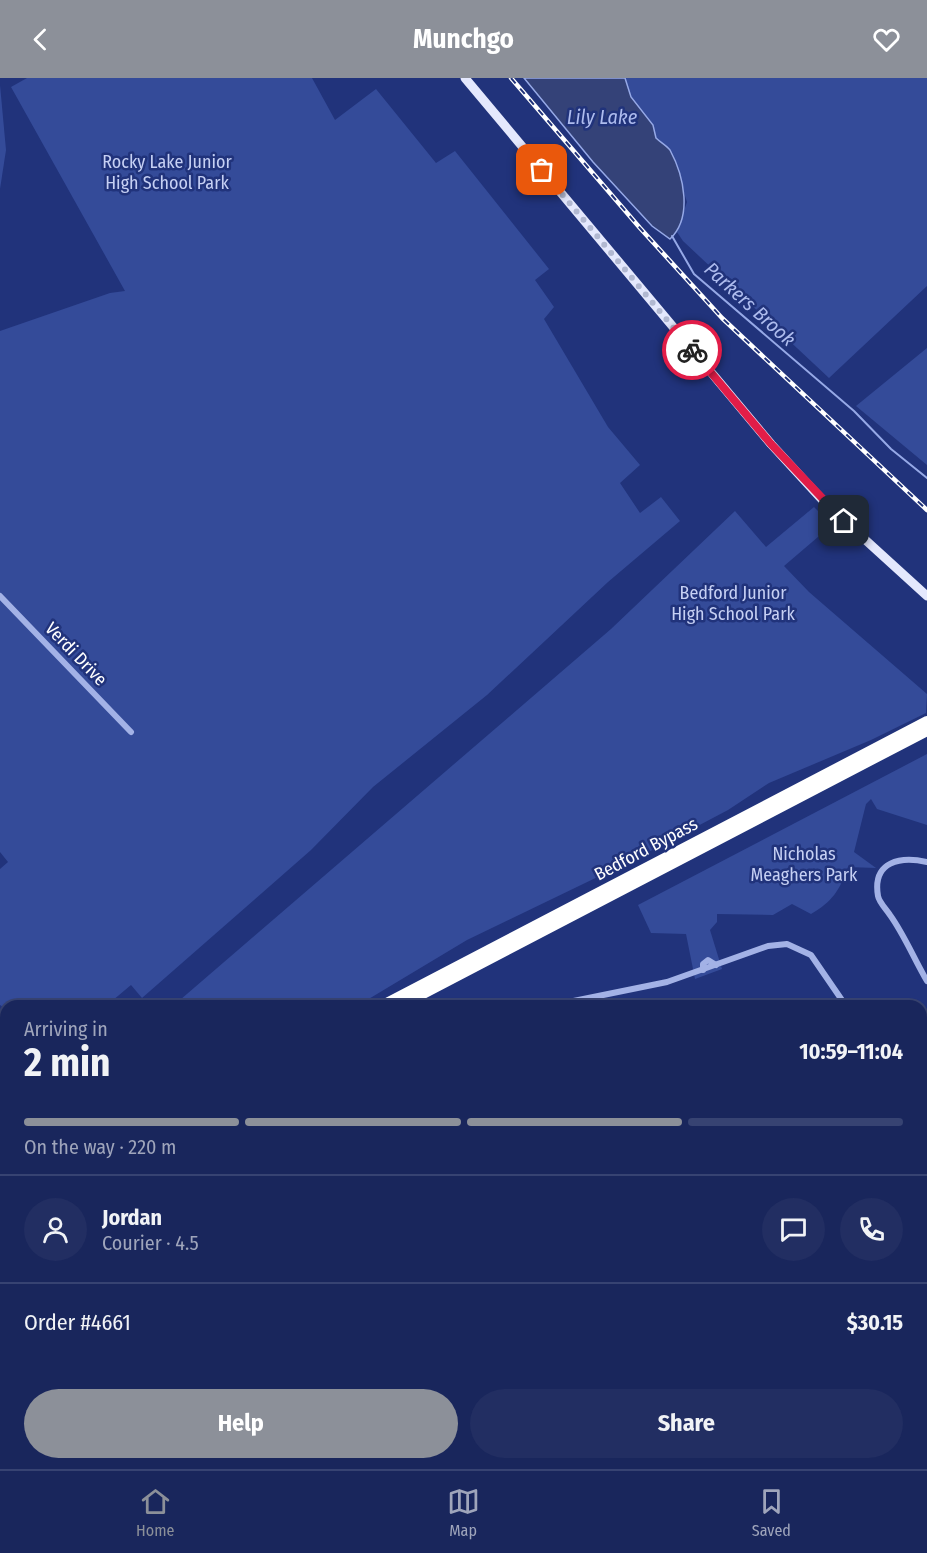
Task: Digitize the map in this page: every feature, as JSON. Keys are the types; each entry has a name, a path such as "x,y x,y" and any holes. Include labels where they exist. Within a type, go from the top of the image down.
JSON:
{"highway":[{"name":"Bedford Bypass","path":"392,1000 927,721"},
{"name":"Bedford Bypass","path":"411,1000 927,731"}],"main road":[{"path":"465,78 771,444 827,505 927,596"}],"street":[{"name":"Verdi Drive","path":"0,596 131,732"},
{"path":"927,862 903,858 896,860 887,865 881,873 878,886 878,898 895,922 927,981"},
{"path":"578,1000 667,982 768,946 787,944 811,956 841,1000"}],"green space":[{"name":"Rocky Lake Junior High School Park","path":"27,78 312,78 335,120 376,89 436,163 455,151 549,269 535,280 554,307 544,319 608,427 640,465 620,483 640,513 661,497 680,521 608,582 487,695 373,787 311,850 142,998 131,985 113,1000 0,1000 0,869 8,862 0,852 0,331 110,293 125,291 11,87"},
{"path":"625,78 927,78 927,286 829,378 683,241 677,232 687,202 670,149 656,138 653,125 631,97"},
{"path":"0,85 6,150 0,189"},
{"path":"927,348 927,465 856,406"},
{"name":"Bedford Junior High School Park","path":"814,507 832,525 784,566 809,592 927,694 926,713 871,740 769,783 728,810 639,857 467,940 367,1000 180,1000 611,629 735,511 766,547"},
{"name":"Nicholas Meaghers Park","path":"927,754 927,825 877,809 871,799 866,804 854,852 876,868 848,867 842,882 825,905 811,914 792,904 773,915 717,914 717,922 710,930 722,969 695,979 686,934 651,933 638,905"}],"water":[{"name":"Lily Lake","path":"524,78 625,78 631,97 653,125 656,138 670,150 679,172 684,208 682,219 670,239 652,226 593,162"}],"waterway":[{"name":"Parkers Brook","path":"672,236 694,274 854,411 891,449 927,478"}],"railway":[{"path":"511,78 640,228 722,318 927,510"}],"way so far":[{"path":"542,170 692,350"}],"route":[{"path":"692,350 771,444 844,521"}]}
